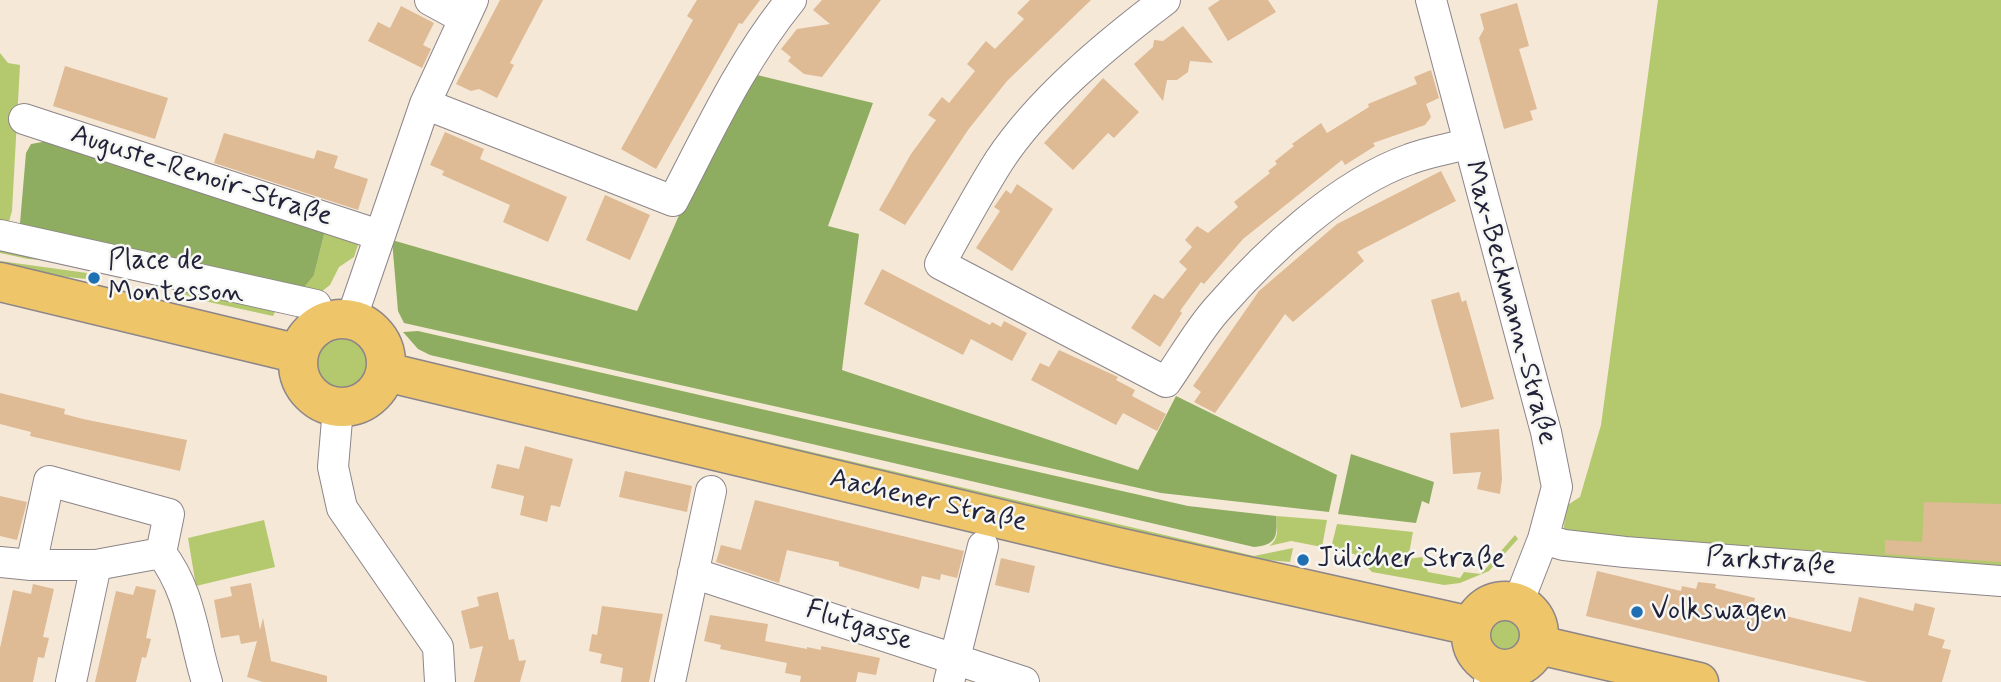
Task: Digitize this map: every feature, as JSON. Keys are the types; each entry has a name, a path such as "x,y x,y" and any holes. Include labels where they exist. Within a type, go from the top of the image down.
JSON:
{"main road":[{"path":"0,282 299,354"},
{"path":"351,320 367,326 379,338 386,355 386,372 380,387 369,399 354,407 338,408 323,404 311,395 298,369 299,354 304,341 324,323 351,320"},
{"name":"Aachener Straße","path":"386,372 1117,547 1471,626"},
{"path":"1495,602 1518,603 1536,620 1539,645 1533,655 1515,669 1491,675 1476,655 1470,636 1471,626 1476,616 1495,602"},
{"path":"1539,645 1699,682"}],"street":[{"path":"351,320 425,104 468,9 430,0"},
{"path":"425,104 673,201 722,106 771,24 791,0"},
{"path":"1165,0 1116,37 1042,109 1000,159 940,264 1166,382 1216,310 1265,259 1313,217 1369,179 1409,159 1467,144"},
{"name":"Max-Beckmann-Straße","path":"1431,0 1467,144 1546,432 1557,487 1543,539 1518,603"},
{"name":"Auguste-Renoir-Straße","path":"24,119 379,235"},
{"path":"0,235 316,305"},
{"path":"338,408 333,467 341,508 438,647 440,682"},
{"path":"31,565 49,481 169,514 162,553 177,573 188,604 207,682"},
{"path":"670,682 711,491"},
{"name":"Parkstraße","path":"1543,539 1564,545 1625,552 2001,581"},
{"path":"952,670 983,546"},
{"path":"0,562 96,565 162,553"},
{"path":"71,682 96,565"},
{"name":"Flutgasse","path":"693,573 952,670 1024,682"}],"green space":[{"path":"1658,0 2001,0 2001,570 1563,536 1566,506 1580,497 1601,425"},
{"path":"0,53 8,63 20,65 12,211 6,232 0,230"},
{"path":"757,75 873,103 828,226 859,234 842,370 1138,470 1176,396 1337,475 1329,512 1161,493 404,323 398,311 392,240 637,311 691,188"},
{"path":"48,141 325,231 314,275 304,287 19,235 26,153 31,144"},
{"path":"325,231 360,239 354,257 339,267 330,285 312,299 270,283 314,275"},
{"path":"0,239 280,302 273,316 195,299 166,286 78,263 28,259 0,253"},
{"path":"0,261 87,273 86,279 0,269"},
{"path":"418,331 1188,506 1276,516 1276,535 1271,542 1254,547 430,355 418,349 403,332"},
{"path":"340,337 351,339 360,345 366,354 366,376 360,385 351,391 340,393 329,391 320,385 314,376 312,365 314,354 320,345 329,339"},
{"path":"433,363 1254,556 1293,548 1290,562 1209,555"},
{"path":"1351,454 1434,482 1429,504 1422,501 1416,523 1338,514"},
{"path":"1276,516 1327,520 1322,547 1291,541 1269,546 1276,536"},
{"path":"264,520 275,567 196,586 188,538"},
{"path":"1337,524 1413,532 1408,559 1422,557 1428,572 1460,578 1464,572 1481,574 1515,535 1518,539 1489,571 1460,583 1444,585 1372,572 1354,554 1331,548"},
{"path":"1502,611 1519,618 1526,635 1519,652 1502,659 1485,652 1478,635 1485,618"}],"building":[{"path":"500,0 543,0 510,63 514,65 497,98 479,89 471,91 456,84"},
{"path":"697,0 760,0 742,24 739,23 656,169 621,149 693,20 687,16"},
{"path":"822,0 881,0 822,77 804,74 788,61 791,57 781,49 797,29 830,24 813,10"},
{"path":"1030,0 1091,0 1007,81 968,130 905,225 879,210 911,154 936,120 928,115 942,97 949,103 975,71 967,64 986,41 995,49 1024,19 1017,13"},
{"path":"1220,0 1268,0 1276,12 1228,41 1208,8"},
{"path":"1517,3 1529,46 1519,49 1537,109 1530,111 1533,120 1504,129 1479,38 1484,29 1480,14"},
{"path":"401,6 434,23 423,45 431,49 422,68 368,41 378,22 390,28"},
{"path":"1183,26 1213,63 1190,61 1188,72 1177,80 1167,80 1163,101 1134,64 1153,47 1154,40 1163,41"},
{"path":"65,66 168,98 155,139 53,106"},
{"path":"1431,70 1439,98 1426,104 1431,117 1425,125 1373,143 1375,146 1345,165 1342,160 1243,239 1204,284 1201,282 1180,311 1182,313 1160,347 1131,328 1154,294 1163,299 1187,269 1179,262 1192,247 1185,240 1197,226 1208,233 1238,207 1234,202 1270,173 1268,171 1277,164 1275,161 1294,146 1292,144 1321,123 1327,133 1369,107 1368,104 1417,84 1414,77"},
{"path":"1103,78 1139,112 1114,138 1108,133 1073,170 1044,143"},
{"path":"445,132 484,149 480,159 567,197 548,242 503,222 510,205 442,175 444,171 430,165"},
{"path":"224,133 314,159 317,150 338,156 334,168 368,179 358,210 214,163"},
{"path":"1441,171 1456,201 1357,252 1364,261 1293,322 1285,314 1215,413 1194,402 1201,392 1193,386 1259,291 1337,224"},
{"path":"1017,184 1053,209 1012,271 976,248 1000,211 994,207 1006,190 1011,194"},
{"path":"605,195 650,215 630,260 586,240"},
{"path":"882,269 990,325 992,322 1001,327 1004,321 1027,333 1012,361 971,339 963,355 864,304"},
{"path":"1459,292 1462,302 1466,300 1494,399 1461,408 1431,300"},
{"path":"1059,350 1118,377 1116,380 1135,390 1132,396 1166,414 1157,431 1123,413 1116,425 1031,380 1040,363 1049,367"},
{"path":"0,393 65,409 64,414 83,419 187,440 180,471 30,436 31,432 0,424"},
{"path":"1499,429 1502,479 1500,494 1477,489 1481,472 1453,474 1450,433"},
{"path":"525,446 573,459 560,507 551,505 547,522 520,515 524,496 491,488 497,464 519,469"},
{"path":"625,471 692,486 687,512 619,497"},
{"path":"0,496 27,502 17,540 0,536"},
{"path":"755,500 964,551 957,578 941,574 940,580 922,576 919,589 839,566 839,562 787,550 779,583 716,562 721,545 741,550"},
{"path":"1924,502 2001,504 2001,562 1885,554 1885,540 1922,542"},
{"path":"1001,558 1035,566 1029,593 995,585"},
{"path":"1597,571 1681,591 1682,586 1696,589 1698,582 1716,584 1715,588 1755,598 1753,608 1851,632 1859,597 1913,611 1915,603 1935,608 1928,635 1945,640 1942,648 1951,650 1942,682 1868,682 1586,616"},
{"path":"251,583 260,630 263,618 271,661 327,676 327,682 263,682 247,677 257,641 241,644 239,635 221,638 214,600 232,596 230,587"},
{"path":"33,584 54,589 43,637 49,638 44,658 38,657 33,682 0,682 0,648 13,590 31,594"},
{"path":"136,586 156,590 146,638 151,639 146,658 142,657 136,682 95,682 116,591 133,595"},
{"path":"498,592 509,640 514,639 519,661 526,660 520,682 474,682 483,646 470,649 461,611 479,606 477,597"},
{"path":"602,606 663,614 649,682 621,682 623,668 600,663 602,654 589,651 592,634 597,635"},
{"path":"710,615 768,624 765,641 807,649 821,650 821,646 880,658 876,675 858,672 856,682 800,682 801,676 785,673 787,663 720,649 721,645 704,641"}],"place":[{"name":"Place de Montesson","path":"94,278"},
{"name":"Jülicher Straße","path":"1303,560"},
{"name":"Volkswagen","path":"1637,612"}]}
